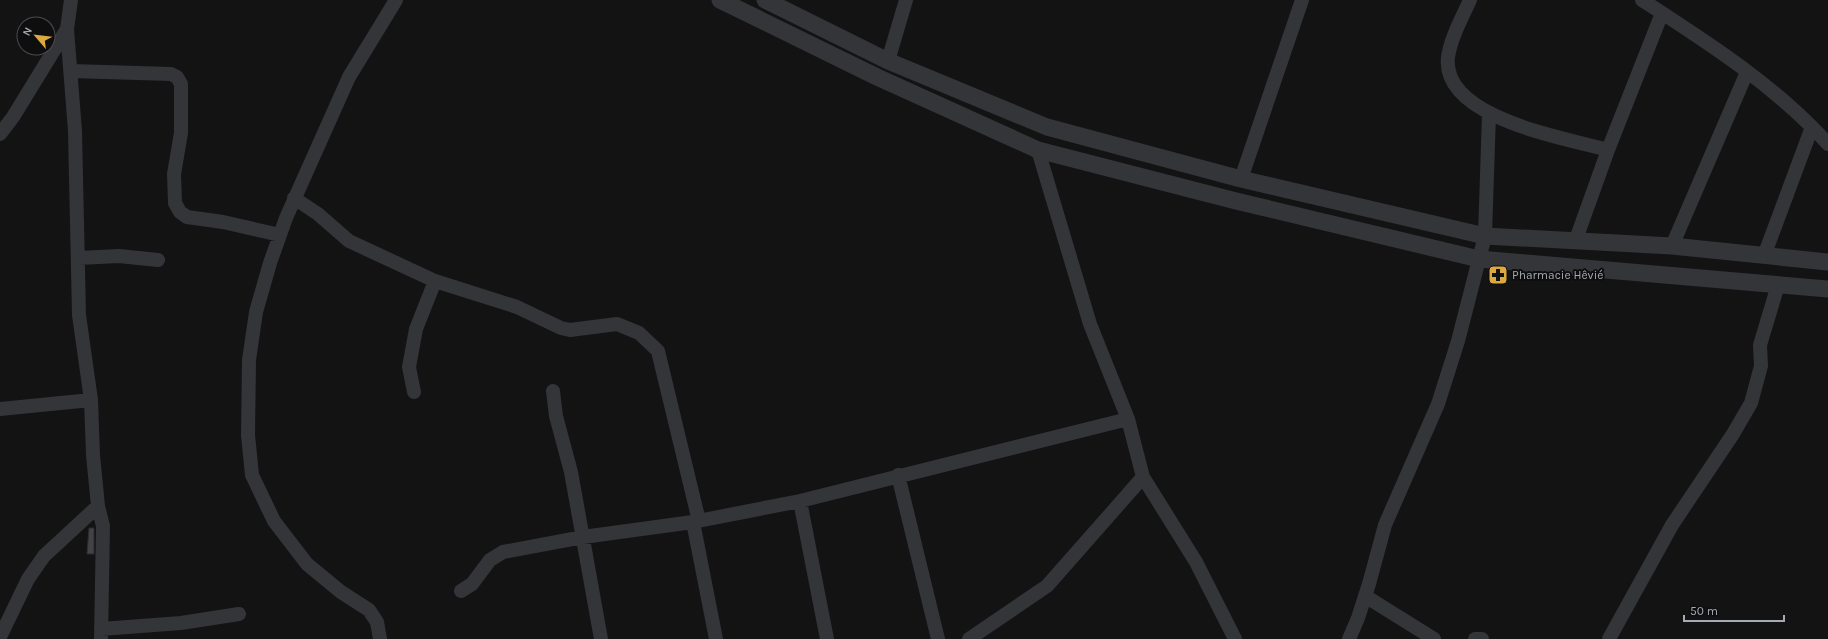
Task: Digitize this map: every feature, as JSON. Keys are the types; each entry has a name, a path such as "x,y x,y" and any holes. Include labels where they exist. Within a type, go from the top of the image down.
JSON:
{"street":[{"path":"71,0 67,29 75,131 76,210 79,258 79,315 91,400 93,455 98,506 103,526 101,634 239,614"},
{"path":"380,639 377,622 369,610 341,592 302,558 274,521 252,475 248,435 249,360 256,312 270,263 294,198 349,77 396,0"},
{"path":"720,0 877,78 1038,150 1236,201 1479,259 1828,289"},
{"path":"765,0 888,61 1047,127 1241,179 1485,236 1672,246 1828,262"},
{"path":"888,61 906,0"},
{"path":"1241,179 1302,0"},
{"path":"1470,0 1455,34 1448,58 1450,74 1458,90 1489,114 1512,124 1608,150"},
{"path":"1642,0 1747,72 1812,127 1828,144"},
{"path":"1575,242 1608,150 1662,13"},
{"path":"0,134 13,117 67,29"},
{"path":"71,70 171,74 177,77 181,84 181,133 174,174 175,203 180,212 187,217 223,222 280,235"},
{"path":"1672,246 1747,72"},
{"path":"1349,639 1365,596 1385,525 1438,404 1458,341 1485,236 1489,114"},
{"path":"1764,256 1812,127"},
{"path":"1038,150 1090,324 1128,419 1143,477 1196,562 1235,639"},
{"path":"294,198 318,214 349,241 435,281 517,306 561,328 570,330 617,324 639,333 650,341 658,351 696,521 716,639"},
{"path":"79,258 119,256 158,260"},
{"path":"414,392 409,367 416,329 435,281"},
{"path":"1609,639 1672,525 1733,434 1750,403 1761,366 1760,345 1778,285"},
{"path":"552,391 556,416 571,472 601,639"},
{"path":"0,409 91,400"},
{"path":"461,591 472,584 490,560 503,552 583,537 696,521 800,500 1128,419"},
{"path":"898,475 938,639"},
{"path":"969,639 1047,586 1143,477"},
{"path":"800,500 827,639"},
{"path":"0,637 28,579 44,556 98,506"},
{"path":"1365,596 1434,639"},
{"path":"1475,639 1482,639"}],"building":[{"path":"89,528 94,528 94,554 87,554"}],"place":[{"name":"Pharmacie Hêvié","path":"1498,275"}]}
